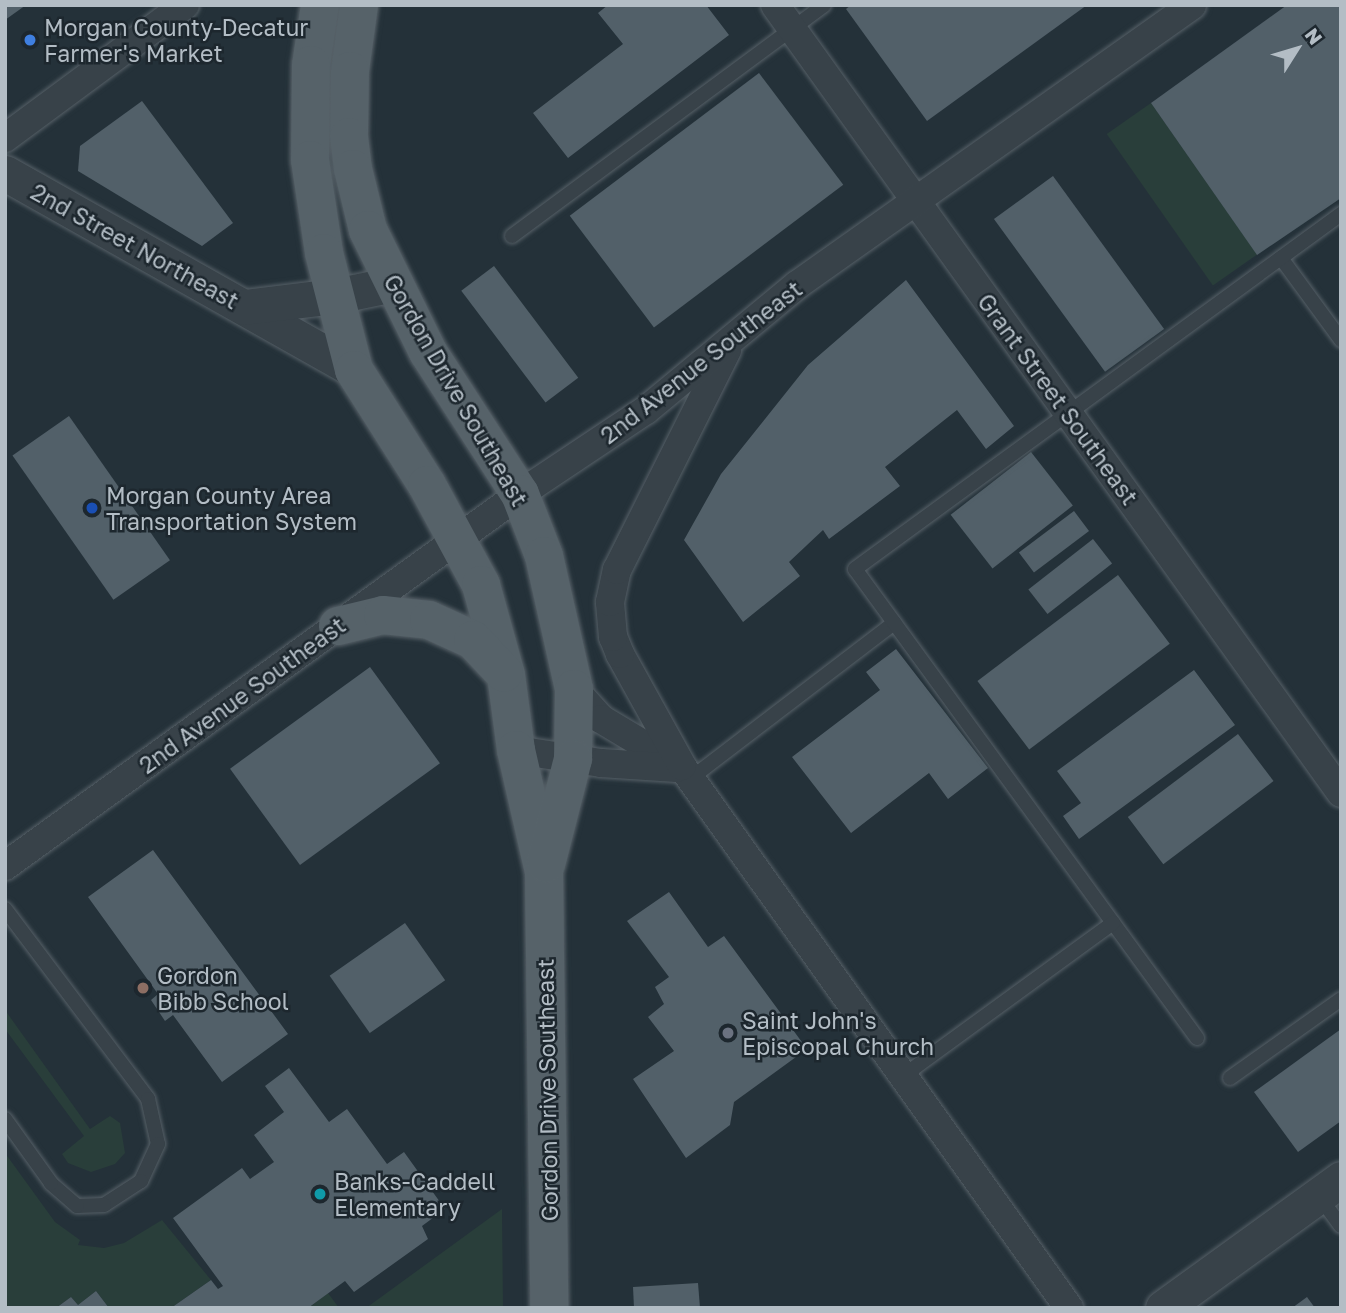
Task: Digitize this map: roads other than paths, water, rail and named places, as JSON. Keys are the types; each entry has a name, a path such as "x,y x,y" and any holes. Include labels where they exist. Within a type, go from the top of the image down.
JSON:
{"main road":[{"name":"Gordon Drive Southeast","path":"320,5 310,65 310,160 315,208 354,370 458,539 481,585 506,675 516,750 544,872 550,1308"},
{"name":"Gordon Drive Southeast","path":"359,5 350,71 349,137 353,169 368,230 428,352 520,494 544,556 575,689 573,759 544,872"},
{"path":"338,626 383,615 429,620 472,640 506,675"}],"street":[{"path":"5,138 185,5"},
{"name":"Grant Street Southeast","path":"775,5 1341,793"},
{"name":"2nd Avenue Southeast","path":"6,863 520,494 646,410 797,285 916,198 1192,5"},
{"name":"2nd Street Northeast","path":"5,173 244,307 335,296 393,284"},
{"path":"244,307 354,370"},
{"path":"731,341 617,570 610,602 610,618 620,654 687,774 1069,1308"},
{"path":"575,689 601,719 687,774"},
{"path":"516,750 687,774"},
{"path":"1163,1308 1329,1187"}],"lane":[{"path":"512,236 824,5"},
{"path":"1197,1038 855,569 1341,214"},
{"path":"1281,258 1341,340"},
{"path":"687,774 894,623"},
{"path":"5,909 148,1099 158,1144 141,1181 104,1206 77,1206 51,1183 5,1119"},
{"path":"903,1076 1113,923"},
{"path":"1230,1077 1341,999"},
{"path":"1329,1187 1341,1226"}],"place":[{"name":"Morgan County-Decatur Farmer's Market","path":"30,40"},
{"name":"Morgan County Area Transportation System","path":"92,508"},
{"name":"Gordon Bibb School","path":"143,988"},
{"name":"Saint John's Episcopal Church","path":"728,1033"},
{"name":"Banks-Caddell Elementary","path":"320,1194"}]}
